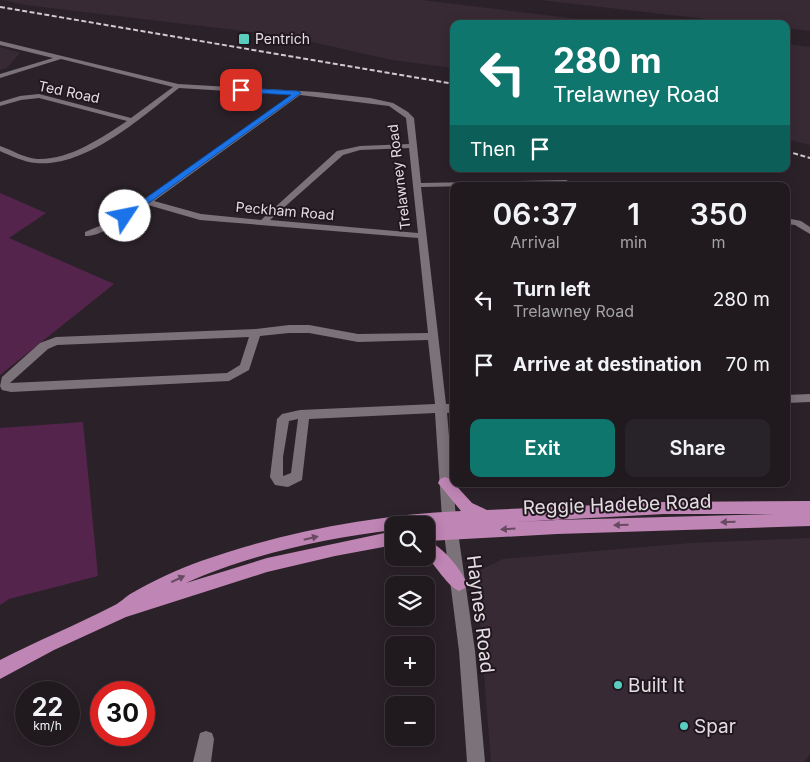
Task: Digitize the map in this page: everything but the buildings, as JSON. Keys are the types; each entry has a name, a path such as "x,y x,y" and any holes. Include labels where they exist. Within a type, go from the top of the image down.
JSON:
{"main road":[{"path":"446,483 467,507 485,517"},
{"name":"Reggie Hadebe Road","path":"435,530 450,524 485,517 664,508 810,507"},
{"name":"Reggie Hadebe Road","path":"121,611 137,599 202,568 264,549 359,528 450,524 810,519"},
{"name":"Reggie Hadebe Road","path":"0,670 48,644 121,611 140,607 267,565 385,540"},
{"path":"435,556 459,583"}],"street":[{"name":"Trelawney Road","path":"0,43 178,86 353,97 390,104 400,108 410,118 419,185 434,336 448,409 446,483 450,524"},
{"path":"0,76 59,58"},
{"path":"0,148 30,160 45,161 86,149 132,120 178,86"},
{"path":"88,234 112,224 147,202 298,93"},
{"name":"Ted Road","path":"0,104 20,98 39,96 132,120"},
{"path":"262,223 340,153 360,148 414,146"},
{"path":"419,185 450,185"},
{"name":"Peckham Road","path":"147,202 200,217 423,236"},
{"path":"790,222 798,223 810,231"},
{"path":"256,333 245,367 230,377 11,388 6,387 4,384 6,380 44,346 56,340 256,333 289,329 309,329 358,338 434,336"},
{"path":"790,399 810,398"},
{"path":"304,415 297,476 288,482 280,481 276,477 277,457 283,419 286,416 304,415 448,409"},
{"name":"Haynes Road","path":"450,524 467,651 476,762"},
{"path":"202,762 206,739"}],"shaded area":[{"path":"3,0 422,0 585,20 450,20 450,67 392,60 286,36 26,5"},
{"path":"540,0 810,0 810,31 790,28 790,20 715,20"},
{"path":"790,44 810,47 810,145 790,140"},
{"path":"0,47 20,53 7,68 0,70"},
{"path":"0,193 46,213 9,238 114,284 0,375"},
{"path":"83,422 98,576 9,599 0,605 0,428"},
{"path":"810,538 810,754 804,762 491,762 476,572 503,559 691,543"}],"railway":[{"path":"0,7 450,83"},
{"path":"790,152 810,158"}],"place":[{"name":"Pentrich","path":"244,39"},
{"name":"Built It","path":"618,685"},
{"name":"Spar","path":"684,726"}],"route":[{"path":"125,216 298,93 241,90"}]}
